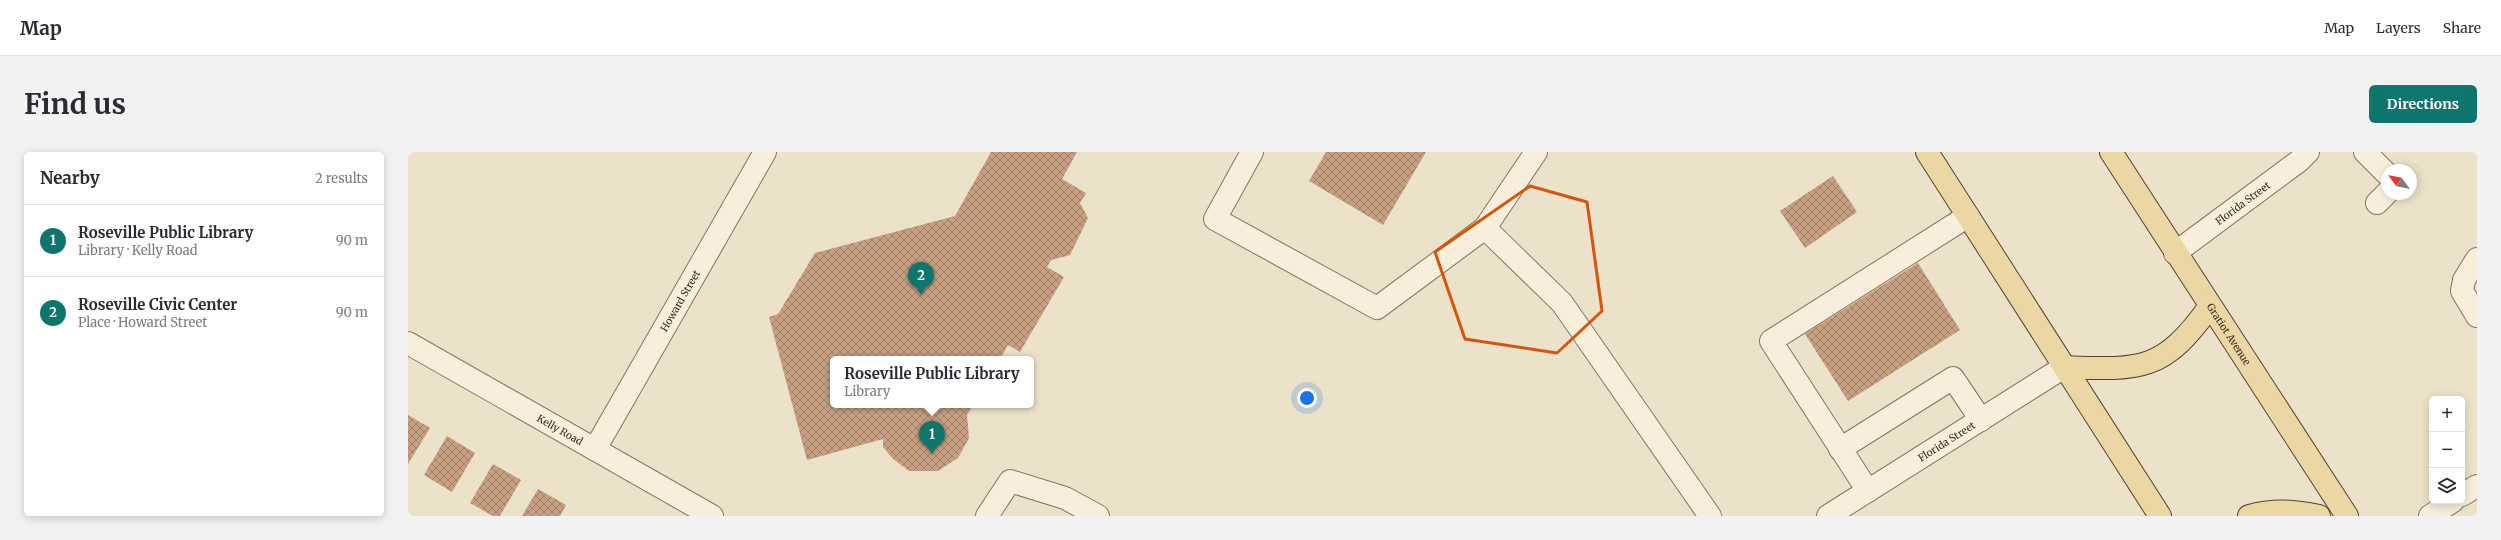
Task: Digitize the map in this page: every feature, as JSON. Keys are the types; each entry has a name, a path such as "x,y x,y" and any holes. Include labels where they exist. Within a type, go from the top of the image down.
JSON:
{"main road":[{"path":"1927,152 2160,516"},
{"name":"Gratiot Avenue","path":"2111,152 2347,516"},
{"path":"2064,367 2108,368 2136,366 2160,358 2179,345 2210,306"},
{"path":"2250,516 2266,512 2293,511 2319,516"}],"street":[{"name":"Howard Street","path":"595,449 765,152"},
{"path":"1252,152 1215,219 1377,308 1485,228 1536,152"},
{"name":"Florida Street","path":"2175,252 2299,161 2308,152"},
{"path":"2365,152 2381,168"},
{"path":"1868,491 1770,341 1968,216"},
{"path":"1485,228 1562,303 1710,516"},
{"path":"2477,259 2464,280 2462,291 2477,316"},
{"name":"Kelly Road","path":"408,343 712,516"},
{"name":"Florida Street","path":"1828,516 2064,367"},
{"path":"1840,449 1953,378 1981,420"},
{"path":"987,516 1010,481 1065,498 1098,516"},
{"path":"2465,493 2477,486"},
{"path":"2430,516 2448,504"}],"highlighted area":[{"path":"1530,186 1587,202 1602,311 1557,353 1465,339 1435,252"}],"building":[{"path":"991,152 1077,152 1062,179 1086,193 1080,203 1088,218 1070,255 1051,260 1047,267 1064,277 1020,352 1008,345 1002,356 830,356 830,408 971,408 967,415 969,438 958,458 938,471 909,471 893,459 883,447 883,439 807,460 769,317 778,314 815,253 955,216"},
{"path":"1326,152 1426,152 1383,225 1309,181"},
{"path":"1833,176 1857,212 1805,248 1780,211"},
{"path":"1918,263 1960,330 1848,401 1805,334"},
{"path":"408,415 430,428 408,464"},
{"path":"447,436 475,453 452,492 424,475"},
{"path":"493,464 521,480 500,516 493,516 470,503"},
{"path":"538,489 566,505 560,516 522,516"}],"place":[{"name":"Roseville Civic Center","path":"921,295"},
{"name":"Roseville Public Library","path":"932,454"}]}
